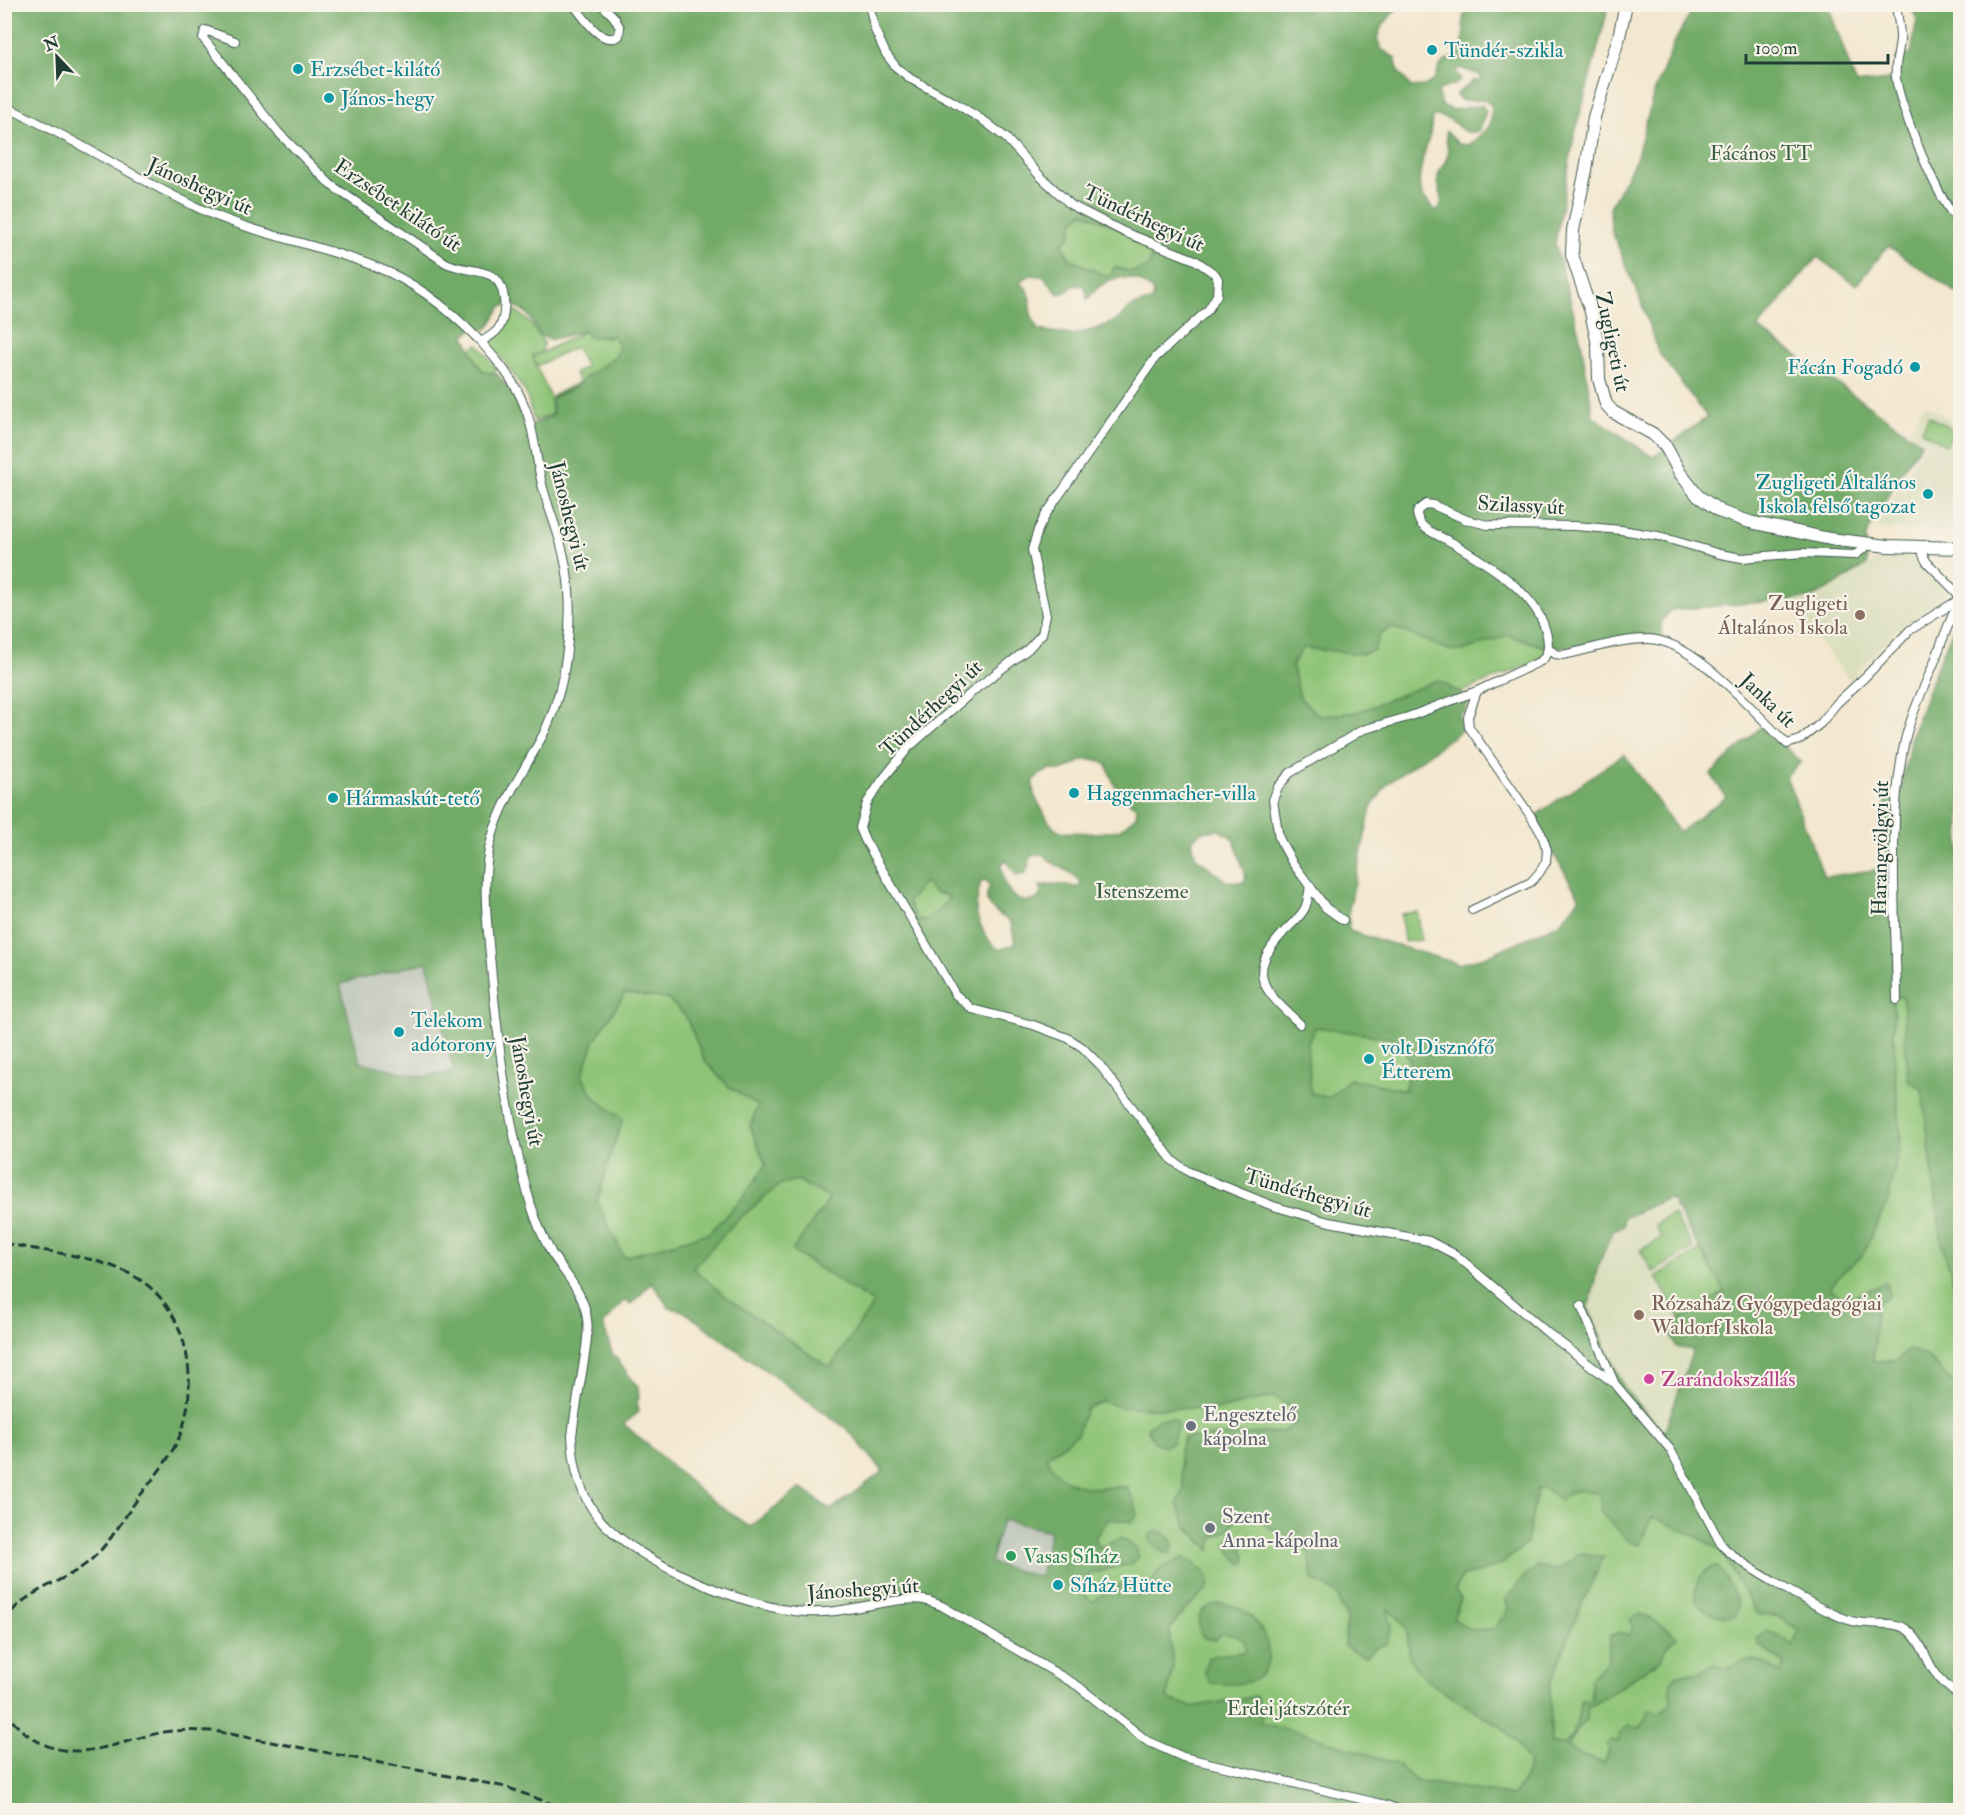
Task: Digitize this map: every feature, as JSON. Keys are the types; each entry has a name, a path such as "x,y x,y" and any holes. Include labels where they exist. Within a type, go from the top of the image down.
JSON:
{"street":[{"path":"573,4 597,32 614,39 619,36 620,28 614,17 601,4"},
{"name":"Tündérhegyi út","path":"869,4 875,30 886,54 896,67 911,79 987,123 1006,138 1040,176 1071,205 1124,232 1195,260 1215,274 1219,283 1217,294 1208,310 1156,357 1046,513 1035,536 1032,550 1046,615 1042,633 1028,649 978,687 909,747 867,803 860,828 865,840 955,994 972,1009 1033,1025 1068,1038 1082,1047 1100,1064 1173,1161 1190,1172 1273,1206 1329,1222 1429,1241 1456,1255 1542,1329 1615,1384"},
{"name":"Zugligeti út","path":"1626,4 1619,37 1594,117 1586,170 1573,230 1572,255 1591,312 1598,345 1599,379 1603,398 1613,412 1653,434 1666,447 1680,473 1698,496 1721,512 1750,522 1830,538 1870,544 1960,548"},
{"path":"1896,4 1900,39 1896,58 1896,79 1900,95 1944,202 1960,222"},
{"name":"Erzsébet kilátó út","path":"235,41 206,30 202,38 278,132 331,185 446,263 494,278 501,287 503,296 502,316 497,330 480,342"},
{"name":"Jánoshegyi út","path":"4,106 32,119 130,174 211,213 253,230 341,254 390,273 439,302 480,342 515,384 526,408 531,423 540,477 565,559 568,581 569,635 559,696 543,735 517,778 497,820 487,855 485,882 501,1068 522,1167 532,1209 548,1246 582,1299 588,1320 572,1450 583,1489 596,1515 617,1536 685,1577 730,1595 773,1608 798,1612 825,1612 908,1599 924,1600 942,1606 1078,1686 1147,1741 1166,1751 1194,1760 1400,1810"},
{"name":"Szilassy út","path":"1549,648 1545,626 1532,603 1505,578 1483,562 1422,526 1417,514 1422,506 1426,504 1433,506 1467,520 1488,525 1576,526 1646,533 1720,555 1742,558 1803,553 1854,555 1870,544"},
{"path":"1919,546 1926,561 1960,598"},
{"name":"Janka út","path":"1549,648 1555,654 1562,655 1604,645 1647,639 1665,641 1683,649 1697,660 1748,705 1787,744 1800,740 1821,723 1837,703 1910,630 1960,598"},
{"name":"Harangvölgyi út","path":"1897,1000 1895,809 1900,774 1909,727 1960,598"},
{"path":"1343,920 1326,908 1292,862 1279,838 1273,800 1278,787 1290,773 1362,730 1408,717 1477,691 1541,661 1546,657 1549,648"},
{"path":"1472,910 1532,882 1546,862 1547,850 1532,818 1469,727 1468,717 1477,691"},
{"path":"1300,1024 1278,1004 1263,984 1262,964 1272,945 1305,908 1310,885"},
{"path":"1581,1306 1615,1384 1670,1449 1721,1544 1732,1555 1779,1584 1841,1617 1864,1624 1894,1625 1904,1628 1917,1641 1944,1684 1960,1696"}],"shaded area":[{"path":"1925,404 1960,425 1960,531 1875,529 1926,443 1909,430"},
{"name":"Zugligeti Általános Iskola","path":"1902,554 1914,558 1951,596 1949,601 1897,630 1850,680 1784,599 1810,598 1867,565"},
{"path":"427,962 455,1072 423,1077 360,1062 339,984"},
{"name":"Rózsaház Gyógypedagógiai Waldorf Iskola","path":"1670,1197 1726,1292 1693,1349 1664,1434 1622,1383 1586,1306 1591,1300 1597,1269 1613,1230 1623,1218"},
{"path":"1002,1520 1050,1531 1040,1577 989,1563"}],"green space":[{"path":"5,5 1396,5 1396,9 1381,28 1377,38 1381,49 1395,58 1399,72 1411,87 1424,86 1435,80 1442,64 1458,56 1464,34 1463,18 1470,5 1609,5 1574,137 1555,243 1581,341 1593,416 1653,457 1707,417 1658,352 1639,296 1611,229 1610,207 1636,159 1654,93 1674,43 1695,5 1828,5 1856,84 1896,79 1896,58 1911,54 1917,19 1909,5 1960,5 1960,295 1888,246 1857,285 1817,257 1758,328 1922,443 1901,472 1866,536 1867,565 1810,598 1670,610 1661,623 1662,640 1550,648 1507,635 1462,651 1449,650 1392,627 1379,635 1374,650 1364,654 1303,648 1292,665 1300,698 1319,716 1358,712 1438,680 1470,699 1464,712 1459,713 1460,722 1465,722 1466,727 1387,784 1371,808 1349,909 1349,931 1459,964 1487,956 1560,923 1580,898 1532,818 1624,754 1679,832 1726,797 1711,774 1762,726 1801,762 1786,776 1824,877 1887,868 1885,796 1900,793 1911,737 1960,612 1960,1303 1942,1244 1922,1089 1908,1080 1903,996 1893,997 1895,1076 1901,1136 1888,1200 1862,1256 1842,1273 1830,1288 1842,1297 1855,1296 1886,1283 1889,1295 1876,1305 1873,1361 1896,1361 1909,1349 1926,1356 1952,1381 1960,1375 1960,1810 5,1810","holes":["1460,68 1480,75 1481,80 1472,81 1456,96 1462,101 1484,100 1492,106 1490,126 1469,145 1459,144 1446,131 1448,155 1439,174 1438,182 1442,202 1436,212 1422,195 1419,182 1423,157 1431,131 1432,116 1441,116 1466,132 1472,132 1480,130 1486,111 1482,105 1453,110 1441,105 1437,91 1458,83 1461,79 1455,70","1083,212 1157,245 1147,268 1132,272 1114,267 1111,276 1103,275 1070,259 1062,244 1071,236 1074,221","1032,275 1044,277 1058,294 1066,292 1073,286 1083,285 1087,293 1087,300 1103,284 1115,279 1129,278 1139,281 1153,291 1153,300 1133,306 1116,321 1072,335 1038,330 1031,315 1030,298 1026,288 1020,283 1024,278","512,304 527,313 540,335 549,340 584,331 589,337 614,336 619,346 615,357 577,386 552,398 553,415 528,427 514,395 497,374 483,371 477,363 465,336 472,329 480,332 488,328 501,307","1083,760 1098,760 1107,765 1118,789 1137,808 1136,816 1119,830 1098,833 1065,832 1055,829 1034,795 1033,782 1050,769 1062,771","1219,830 1225,833 1233,839 1237,847 1245,881 1226,881 1196,857 1192,846 1193,839 1201,832","1043,854 1052,863 1072,873 1081,882 1078,887 1054,884 1040,886 1041,894 1036,900 1020,900 1010,893 1001,865 1005,860 1017,876 1025,874 1030,856","986,880 990,886 987,893 988,904 1011,923 1015,943 1001,949 993,944 981,927 976,910 981,881","924,882 935,893 949,896 945,904 927,920 916,920 908,902","427,962 454,1072 423,1077 360,1062 340,984","625,993 667,999 685,1015 705,1061 728,1086 758,1106 750,1126 766,1165 745,1195 709,1233 624,1257 597,1202 623,1119 596,1099 582,1076 594,1041","1316,1027 1398,1039 1410,1061 1405,1090 1351,1079 1328,1098 1311,1093 1307,1044","797,1180 830,1198 792,1251 874,1303 830,1368 726,1297 693,1268 734,1223 781,1184","1670,1197 1725,1292 1681,1319 1669,1331 1677,1347 1693,1350 1664,1433 1622,1383 1587,1306 1591,1300 1597,1269 1613,1230 1624,1226 1624,1218","652,1282 669,1308 683,1311 847,1429 883,1471 831,1510 801,1488 750,1527 702,1493 624,1424 639,1412 638,1387 612,1353 603,1324 625,1300 631,1305","1275,1396 1295,1413 1295,1425 1282,1432 1184,1438 1179,1455 1184,1489 1177,1504 1187,1527 1210,1550 1214,1537 1228,1529 1238,1515 1253,1515 1272,1529 1304,1543 1310,1558 1312,1580 1335,1592 1346,1614 1344,1646 1365,1657 1387,1643 1392,1628 1388,1609 1398,1616 1404,1624 1409,1654 1417,1669 1446,1694 1501,1727 1520,1749 1529,1764 1523,1782 1513,1796 1417,1781 1397,1765 1382,1759 1300,1732 1261,1723 1262,1709 1256,1696 1191,1707 1167,1698 1173,1666 1169,1631 1180,1615 1208,1589 1208,1576 1194,1563 1183,1557 1159,1570 1146,1592 1132,1594 1125,1584 1113,1586 1093,1602 1084,1595 1089,1574 1130,1565 1139,1557 1136,1548 1121,1538 1099,1548 1094,1538 1109,1519 1131,1522 1137,1515 1134,1501 1126,1487 1101,1488 1070,1483 1053,1469 1046,1457 1077,1434 1086,1409 1103,1401 1119,1407 1221,1409","1544,1488 1561,1500 1574,1491 1583,1490 1599,1493 1601,1513 1629,1541 1640,1545 1652,1517 1692,1534 1721,1551 1757,1614 1777,1616 1799,1630 1793,1646 1780,1636 1766,1630 1757,1639 1759,1645 1785,1664 1781,1673 1755,1660 1742,1662 1726,1669 1714,1664 1697,1673 1678,1674 1671,1681 1671,1704 1661,1712 1650,1709 1640,1728 1629,1726 1620,1733 1618,1742 1612,1740 1607,1744 1609,1751 1603,1763 1582,1756 1567,1746 1586,1720 1587,1708 1662,1659 1669,1643 1677,1637 1659,1623 1644,1616 1639,1614 1630,1618 1633,1629 1630,1635 1620,1632 1610,1636 1608,1660 1591,1679 1591,1700 1586,1702 1582,1699 1574,1732 1563,1745 1551,1744 1550,1685 1578,1612 1604,1557 1581,1553 1558,1570 1538,1566 1524,1577 1506,1599 1508,1609 1495,1629 1470,1630 1453,1618 1461,1599 1455,1591 1462,1576 1481,1572 1503,1563 1527,1543 1537,1489","1002,1520 1050,1531 1040,1577 990,1563"]},
{"path":"1083,212 1157,245 1147,268 1132,272 1114,267 1111,276 1103,275 1070,259 1062,244 1071,236 1074,221"},
{"path":"512,309 534,328 541,338 544,343 541,353 584,331 606,338 614,336 619,346 616,356 586,377 578,386 552,398 579,382 575,373 586,367 575,347 537,366 533,357 540,353 532,356 550,397 552,414 534,421 526,393 490,345"},
{"path":"478,344 497,369 464,394 470,350"},
{"path":"1929,416 1954,430 1946,445 1921,431"},
{"path":"1392,627 1449,650 1462,651 1507,635 1550,648 1535,662 1459,693 1438,680 1358,712 1319,716 1300,698 1292,665 1303,648 1364,654 1374,650 1379,635"},
{"path":"924,881 950,895 945,904 927,920 916,920 908,902"},
{"path":"1418,912 1421,940 1404,942 1401,914"},
{"path":"625,993 667,999 685,1015 705,1061 728,1086 758,1106 750,1126 766,1165 745,1195 709,1233 624,1257 597,1202 623,1119 596,1099 582,1076 594,1041"},
{"path":"1893,996 1903,996 1908,1080 1922,1089 1942,1244 1960,1303 1960,1375 1952,1381 1926,1356 1896,1361 1873,1361 1876,1305 1886,1283 1855,1296 1842,1297 1830,1288 1842,1273 1862,1256 1888,1200 1901,1136 1895,1076"},
{"path":"1316,1027 1398,1039 1410,1061 1406,1090 1351,1079 1328,1098 1311,1093 1307,1044"},
{"path":"797,1180 830,1198 792,1251 874,1303 829,1369 726,1297 693,1268 734,1223 781,1184"},
{"path":"1673,1214 1693,1248 1653,1272 1640,1250 1662,1238 1655,1225"},
{"path":"1700,1250 1726,1292 1681,1319 1656,1277"},
{"name":"Erdei játszótér","path":"1276,1396 1295,1413 1295,1425 1282,1432 1184,1438 1179,1455 1184,1489 1177,1504 1214,1537 1228,1529 1238,1515 1253,1515 1272,1529 1304,1543 1310,1558 1312,1580 1339,1596 1346,1617 1345,1633 1365,1657 1387,1642 1388,1609 1393,1613 1406,1630 1409,1648 1439,1688 1503,1728 1519,1746 1529,1764 1523,1782 1513,1796 1417,1781 1397,1765 1301,1732 1249,1729 1256,1696 1191,1707 1166,1698 1173,1666 1169,1631 1180,1615 1207,1589 1159,1570 1146,1592 1132,1594 1125,1584 1113,1586 1093,1603 1084,1595 1089,1574 1130,1565 1136,1548 1121,1538 1099,1548 1094,1538 1109,1519 1126,1487 1082,1488 1054,1473 1046,1456 1062,1447 1072,1437 1086,1409 1103,1401 1119,1407 1221,1409"},
{"path":"1170,1418 1176,1420 1178,1425 1172,1443 1164,1446 1154,1442 1147,1428 1157,1420"},
{"path":"1537,1489 1571,1491 1583,1489 1599,1493 1645,1535 1651,1516 1692,1534 1721,1551 1757,1614 1777,1616 1799,1630 1793,1646 1780,1636 1759,1645 1785,1664 1781,1673 1755,1660 1726,1670 1714,1664 1697,1673 1678,1674 1671,1681 1671,1704 1618,1742 1609,1751 1603,1763 1582,1756 1566,1746 1579,1728 1587,1709 1662,1659 1669,1643 1633,1629 1630,1635 1610,1636 1608,1660 1591,1679 1591,1700 1586,1702 1582,1699 1574,1732 1563,1745 1551,1744 1550,1685 1578,1612 1603,1558 1581,1553 1508,1609 1495,1629 1470,1630 1453,1618 1461,1599 1455,1591 1462,1576 1481,1572 1527,1543"},
{"path":"1159,1531 1171,1540 1173,1549 1169,1553 1162,1552 1149,1540 1151,1534"},
{"path":"1234,1534 1245,1540 1242,1549 1245,1563 1242,1564 1229,1551 1227,1544"},
{"path":"1718,1567 1734,1593 1738,1603 1735,1616 1720,1616 1705,1610 1696,1599 1698,1581 1705,1572"},
{"path":"1222,1603 1247,1613 1261,1629 1266,1639 1268,1660 1265,1669 1259,1677 1248,1682 1211,1683 1204,1672 1208,1658 1246,1651 1245,1642 1237,1636 1222,1633 1215,1639 1207,1639 1201,1635 1198,1622 1201,1613 1204,1609"}],"railway":[{"path":"4,1243 101,1263 132,1275 150,1287 165,1303 176,1321 188,1363 189,1384 188,1406 183,1427 174,1448 107,1543 85,1565 25,1600 4,1621"},
{"path":"4,1710 10,1719 30,1736 49,1747 65,1750 96,1749 166,1732 214,1731 506,1787 568,1810"}],"place":[{"name":"Tündér-szikla","path":"1432,50"},
{"name":"Erzsébet-kilátó","path":"298,69"},
{"name":"János-hegy","path":"329,98"},
{"name":"Fácán Fogadó","path":"1915,367"},
{"name":"Zugligeti Általános Iskola felső tagozat","path":"1928,494"},
{"name":"Zugligeti Általános Iskola","path":"1860,615"},
{"name":"Haggenmacher-villa","path":"1074,793"},
{"name":"Hármaskút-tető","path":"333,798"},
{"name":"Telekom adótorony","path":"399,1032"},
{"name":"volt Disznófő Étterem","path":"1369,1059"},
{"name":"Rózsaház Gyógypedagógiai Waldorf Iskola","path":"1639,1315"},
{"name":"Zarándokszállás","path":"1649,1379"},
{"name":"Engesztelő kápolna","path":"1191,1426"},
{"name":"Szent Anna-kápolna","path":"1210,1528"},
{"name":"Vasas Síház","path":"1011,1556"},
{"name":"Síház Hütte","path":"1058,1585"}],"park label":[{"name":"Fácános TT","path":"1761,153"},
{"name":"Istenszeme","path":"1142,891"}]}
